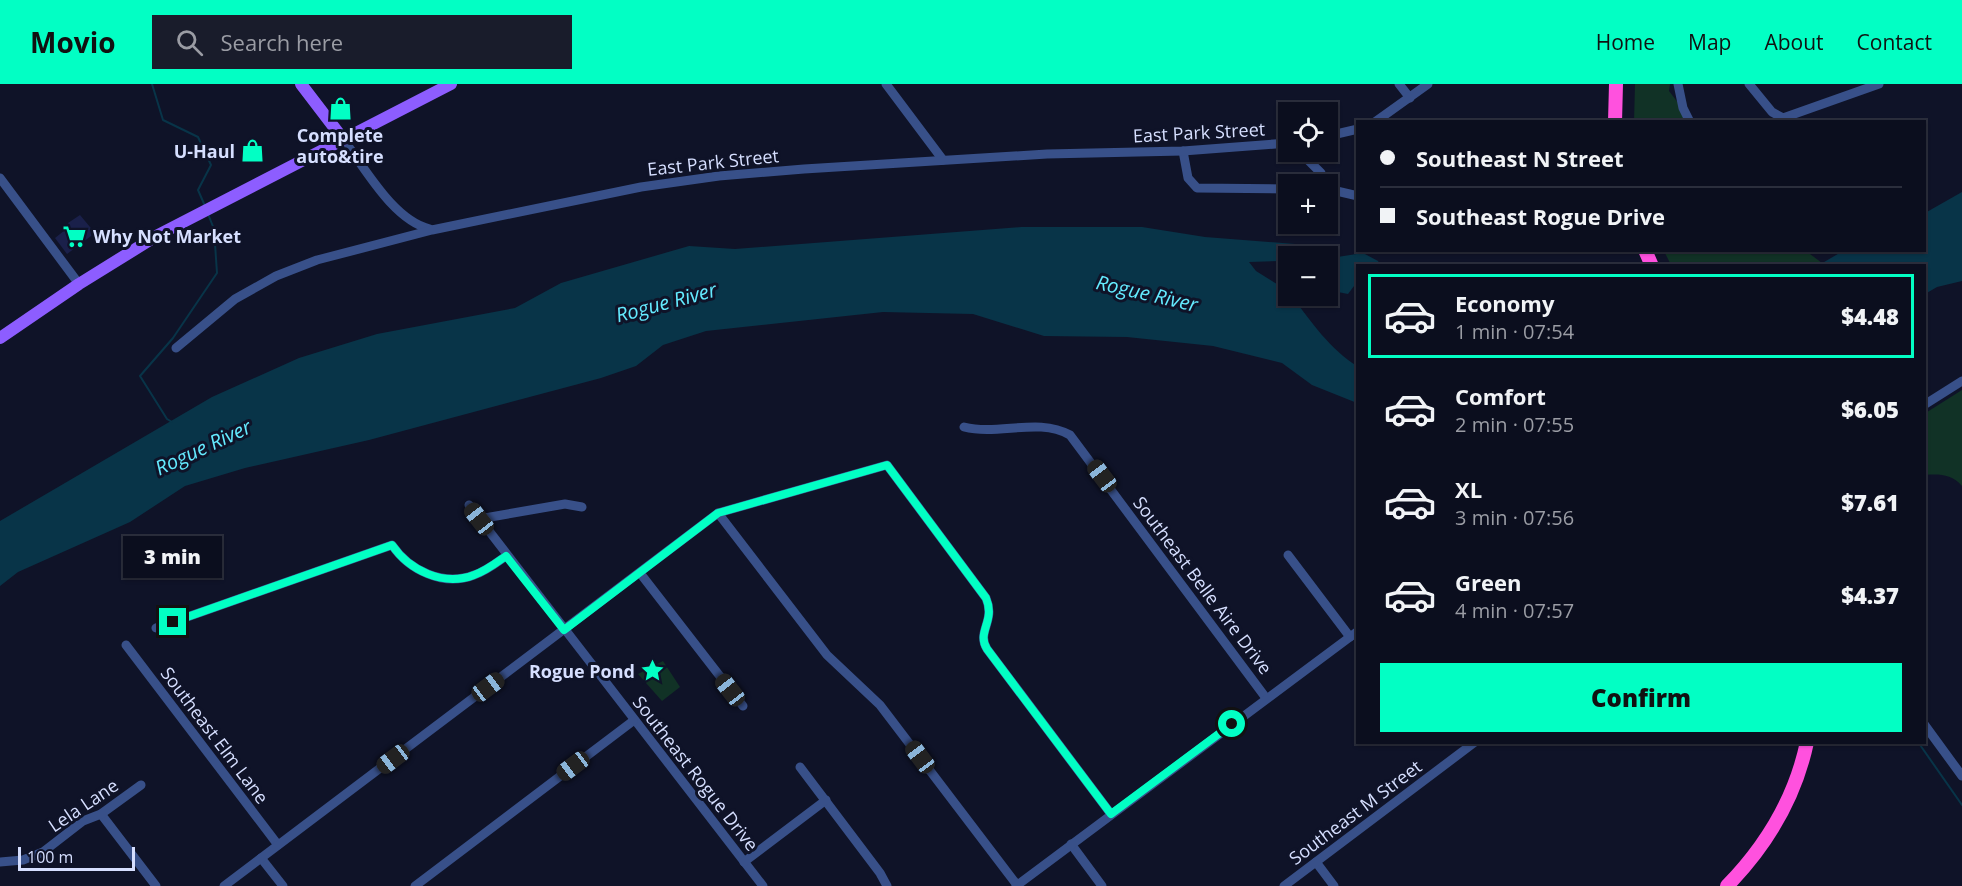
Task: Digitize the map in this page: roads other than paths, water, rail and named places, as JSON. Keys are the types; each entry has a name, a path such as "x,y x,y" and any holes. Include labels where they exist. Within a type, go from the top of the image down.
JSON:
{"highway":[{"path":"1615,120 1616,84"},
{"path":"1727,886 1752,858 1778,821 1797,779 1806,744"}],"main road":[{"path":"302,84 343,139"},
{"path":"0,338 79,284 158,236 451,84"}],"street":[{"path":"886,84 943,160"},
{"path":"1399,84 1410,98"},
{"path":"1378,120 1428,84"},
{"path":"1678,84 1683,108 1689,120"},
{"path":"1749,84 1772,112 1783,117 1879,84"},
{"path":"1338,134 1356,129"},
{"path":"343,139 403,217 432,230"},
{"name":"East Park Street","path":"176,348 235,299 276,276 317,260 432,230 680,181 793,170 943,160 1047,154 1183,151 1278,144"},
{"path":"1183,151 1188,178 1197,188 1203,190 1278,189"},
{"path":"1310,162 1321,174"},
{"path":"0,178 79,284"},
{"path":"1338,191 1356,196"},
{"path":"1926,404 1962,381"},
{"name":"Southeast Belle Aire Drive","path":"964,428 986,431 1052,427 1070,435 1266,698"},
{"path":"224,886 718,513 887,465 986,598 990,616 983,637 987,649 1111,814"},
{"path":"479,519 565,504 582,507"},
{"name":"Southeast Rogue Drive","path":"469,505 633,721 763,886"},
{"path":"718,513 827,655 880,705 1017,886 1354,634 1288,555"},
{"path":"156,627 392,545 400,557 418,570 435,577 472,576 506,556"},
{"path":"640,573 743,706"},
{"name":"Southeast Elm Lane","path":"126,645 278,845"},
{"path":"415,886 633,721"},
{"path":"1926,727 1962,776"},
{"name":"Southeast M Street","path":"1284,886 1472,744"},
{"path":"800,767 880,873 887,886"},
{"name":"Lela Lane","path":"0,862 23,860 43,852 83,821 101,814 141,785"},
{"path":"744,862 826,800"},
{"path":"101,814 156,886"},
{"path":"1071,844 1102,886"},
{"path":"261,858 283,886"},
{"path":"1316,862 1334,886"}],"water":[{"path":"1962,192 1962,281 1937,287 1926,293 1926,264 1821,264 1841,252 1926,252 1926,212"},
{"name":"Rogue River","path":"1021,227 1142,227 1205,237 1308,245 1310,246 1278,246 1278,261 1249,262 1256,271 1278,285 1278,306 1300,306 1330,343 1356,365 1356,403 1312,385 1282,363 1213,346 1127,337 1044,336 973,314 883,312 706,331 663,345 636,366 601,378 369,440 245,468 185,486 130,522 18,572 0,586 0,521 212,397 299,358 377,334 515,308 561,283 689,246 735,249"},
{"path":"1363,253 1378,261 1380,264 1356,264 1356,283 1348,294 1338,292 1338,257"}],"waterway":[{"path":"152,84 163,120 198,137 211,165 198,190 205,206"},
{"path":"172,422 167,419 140,376 173,338 217,273 214,229 208,214"},
{"path":"1919,744 1962,805"}],"place":[{"name":"Complete auto&tire","path":"340,109"},
{"name":"U-Haul","path":"253,151"},
{"name":"Why Not Market","path":"75,236"},
{"name":"Rogue Pond","path":"653,671"}]}
